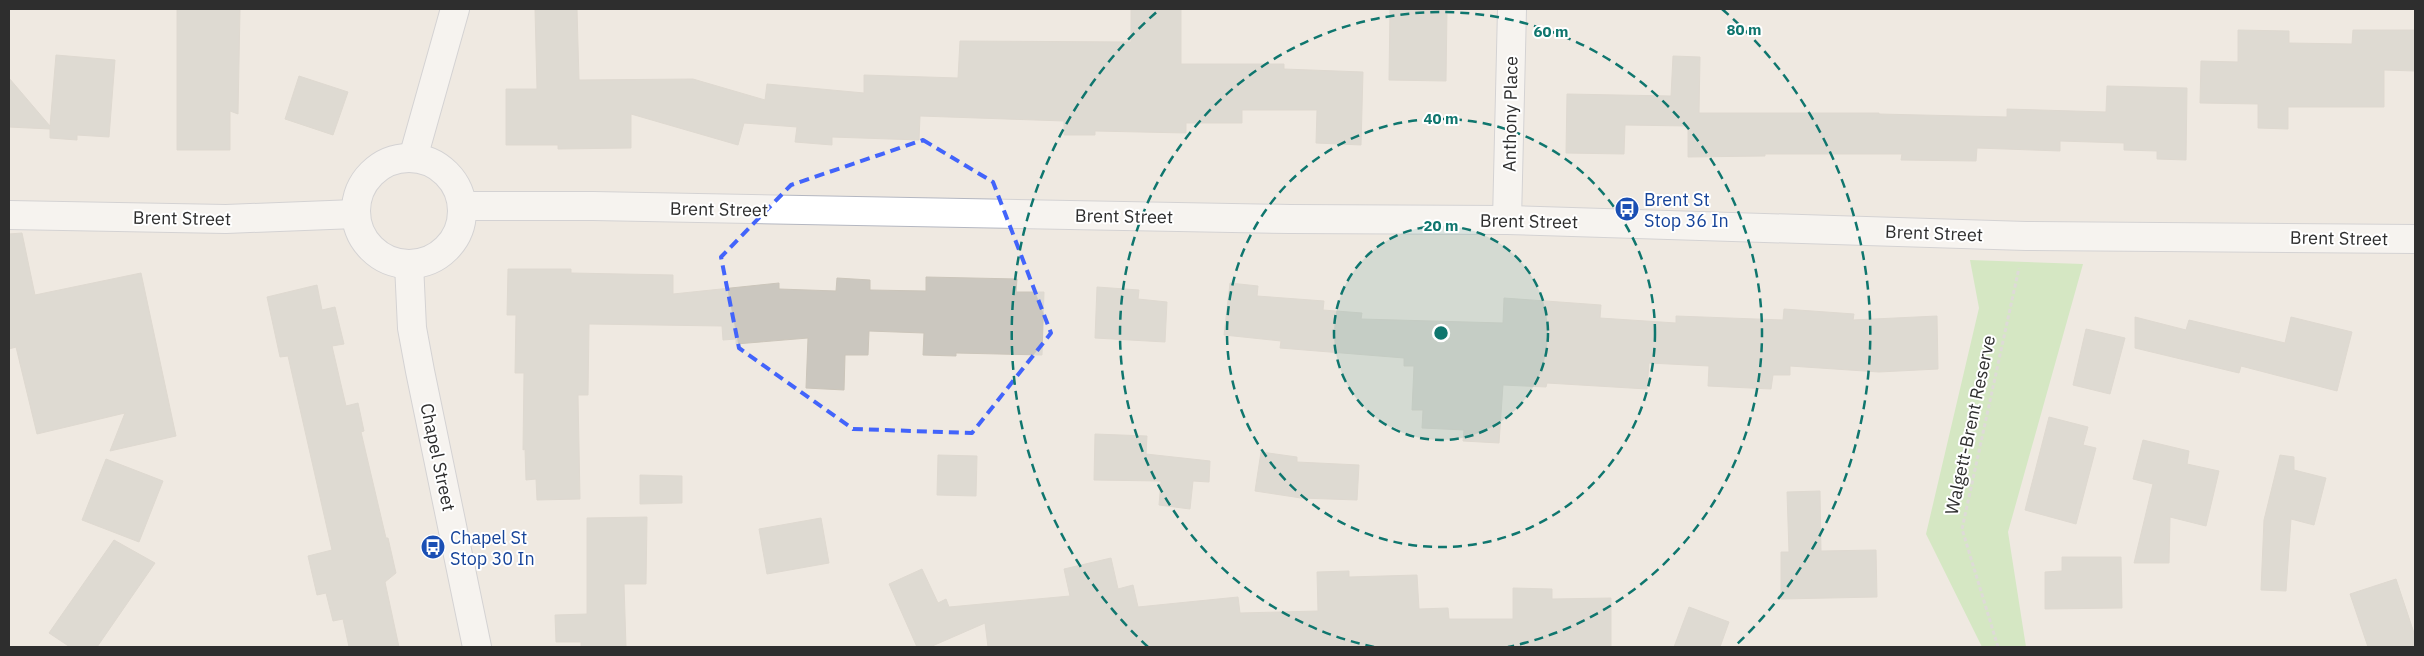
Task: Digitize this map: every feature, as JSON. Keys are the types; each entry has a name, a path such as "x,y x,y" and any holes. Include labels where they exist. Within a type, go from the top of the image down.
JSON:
{"street":[{"path":"413,158 455,9"},
{"name":"Anthony Place","path":"1507,220 1512,9"},
{"path":"413,158 428,161 441,168 451,178 458,191 462,206 461,223 454,240 442,253 427,262 409,264 393,262 379,255 367,244 359,230 355,214 357,196 366,180 379,167 395,159 413,158"},
{"name":"Brent Street","path":"462,206 593,206 1281,219 1507,220 2026,236 2415,239"},
{"name":"Brent Street","path":"9,215 226,219 355,214"},
{"name":"Chapel Street","path":"409,264 412,328 478,647"}],"path":[{"name":"Walgett-Brent Reserve","path":"1998,647 1962,529 2026,236"}],"highlighted area":[{"path":"923,140 993,182 1051,333 972,433 853,429 739,348 721,257 791,185"}],"green space":[{"path":"1970,260 2083,264 2008,532 2026,647 1982,647 1926,534 1979,308"}],"building":[{"path":"177,9 240,9 238,114 230,111 230,150 177,150"},
{"path":"535,9 577,9 579,80 693,79 765,100 767,84 864,93 864,75 958,78 960,41 1131,42 1131,9 1181,9 1181,64 1284,64 1284,69 1363,72 1361,145 1316,143 1317,110 1242,110 1242,123 1186,123 1186,133 1095,131 1095,135 1064,135 1064,121 920,116 919,140 832,137 832,145 795,142 797,127 744,123 738,145 631,114 631,148 558,149 558,145 506,145 506,89 537,89"},
{"path":"1390,9 1447,9 1446,81 1389,80"},
{"path":"2238,30 2289,31 2289,43 2352,44 2353,30 2415,30 2415,71 2384,70 2384,107 2288,107 2288,129 2258,128 2258,104 2200,103 2201,61 2238,62"},
{"path":"56,55 115,60 109,137 77,135 77,140 50,138 50,129 9,127 9,78 50,126"},
{"path":"1673,56 1700,57 1699,113 1879,113 2007,117 2007,109 2106,112 2107,86 2187,88 2186,160 2157,159 2157,151 2124,150 2124,143 2060,141 2060,151 1977,148 1976,161 1901,160 1902,154 1765,154 1765,156 1688,157 1688,126 1625,125 1624,154 1566,153 1567,94 1671,96"},
{"path":"299,76 348,92 333,135 285,119"},
{"path":"22,233 35,295 141,273 176,436 110,451 125,413 37,434 16,347 9,349 9,234"},
{"path":"508,269 571,269 571,273 673,275 673,294 779,283 779,289 836,291 837,278 870,280 870,290 926,291 926,277 1017,279 1016,292 1044,292 1042,355 956,353 956,356 923,355 924,333 869,331 868,355 845,355 844,390 806,388 808,338 736,344 736,339 723,340 722,326 589,324 588,395 578,395 580,499 537,500 536,479 526,480 525,449 523,450 524,373 515,373 516,315 507,315"},
{"path":"1230,283 1258,286 1257,296 1324,301 1323,310 1362,313 1361,319 1503,323 1504,298 1601,305 1600,318 1676,323 1676,316 1783,320 1784,309 1854,314 1853,320 1937,316 1938,369 1879,372 1790,366 1790,375 1773,375 1771,389 1708,386 1709,366 1649,363 1647,389 1547,383 1546,387 1503,385 1499,443 1463,441 1464,430 1422,428 1423,410 1412,410 1414,366 1404,366 1404,358 1280,348 1281,341 1224,335"},
{"path":"317,285 322,310 335,307 344,344 332,346 346,406 358,403 364,431 361,432 396,573 385,582 399,647 349,647 343,619 333,621 326,593 317,595 308,556 332,550 288,356 280,357 267,297"},
{"path":"1097,287 1139,290 1138,299 1167,302 1165,342 1095,338"},
{"path":"2135,317 2186,330 2189,320 2285,343 2291,317 2352,332 2337,391 2241,366 2239,373 2135,348"},
{"path":"2086,329 2125,338 2110,394 2073,385"},
{"path":"2049,417 2088,427 2083,445 2096,448 2076,524 2025,510"},
{"path":"1095,434 1147,436 1146,454 1210,461 1209,482 1193,481 1190,509 1159,505 1161,481 1094,480"},
{"path":"2143,440 2189,451 2187,464 2219,471 2206,526 2170,517 2169,563 2134,563 2153,484 2133,479"},
{"path":"1261,452 1297,457 1297,462 1359,465 1357,500 1301,498 1255,491"},
{"path":"938,455 977,456 976,496 937,495"},
{"path":"2280,455 2294,457 2294,470 2326,478 2314,525 2291,519 2286,591 2261,590 2264,520"},
{"path":"106,459 163,481 139,542 82,520"},
{"path":"640,475 682,476 682,503 640,504"},
{"path":"1820,491 1821,551 1876,550 1877,597 1781,599 1781,552 1789,552 1787,492"},
{"path":"647,517 646,584 624,584 626,647 581,647 581,642 556,642 555,615 587,614 587,518"},
{"path":"821,518 829,563 767,574 759,529"},
{"path":"114,540 155,563 97,647 70,647 49,633"},
{"path":"2062,557 2121,557 2122,608 2045,609 2045,572 2062,571"},
{"path":"1111,558 1118,589 1133,585 1138,607 1238,597 1240,613 1318,611 1317,572 1349,571 1349,577 1417,575 1419,609 1448,608 1449,619 1513,619 1513,588 1552,589 1552,599 1611,598 1611,647 988,647 985,623 930,647 917,647 889,584 922,569 938,603 946,599 949,607 1070,596 1064,569"},
{"path":"2396,579 2415,636 2415,647 2368,647 2350,594"},
{"path":"1689,607 1729,622 1720,647 1674,647"}],"place":[{"name":"Brent St Stop 36 In","path":"1627,209"},
{"name":"Chapel St Stop 30 In","path":"433,547"}]}
